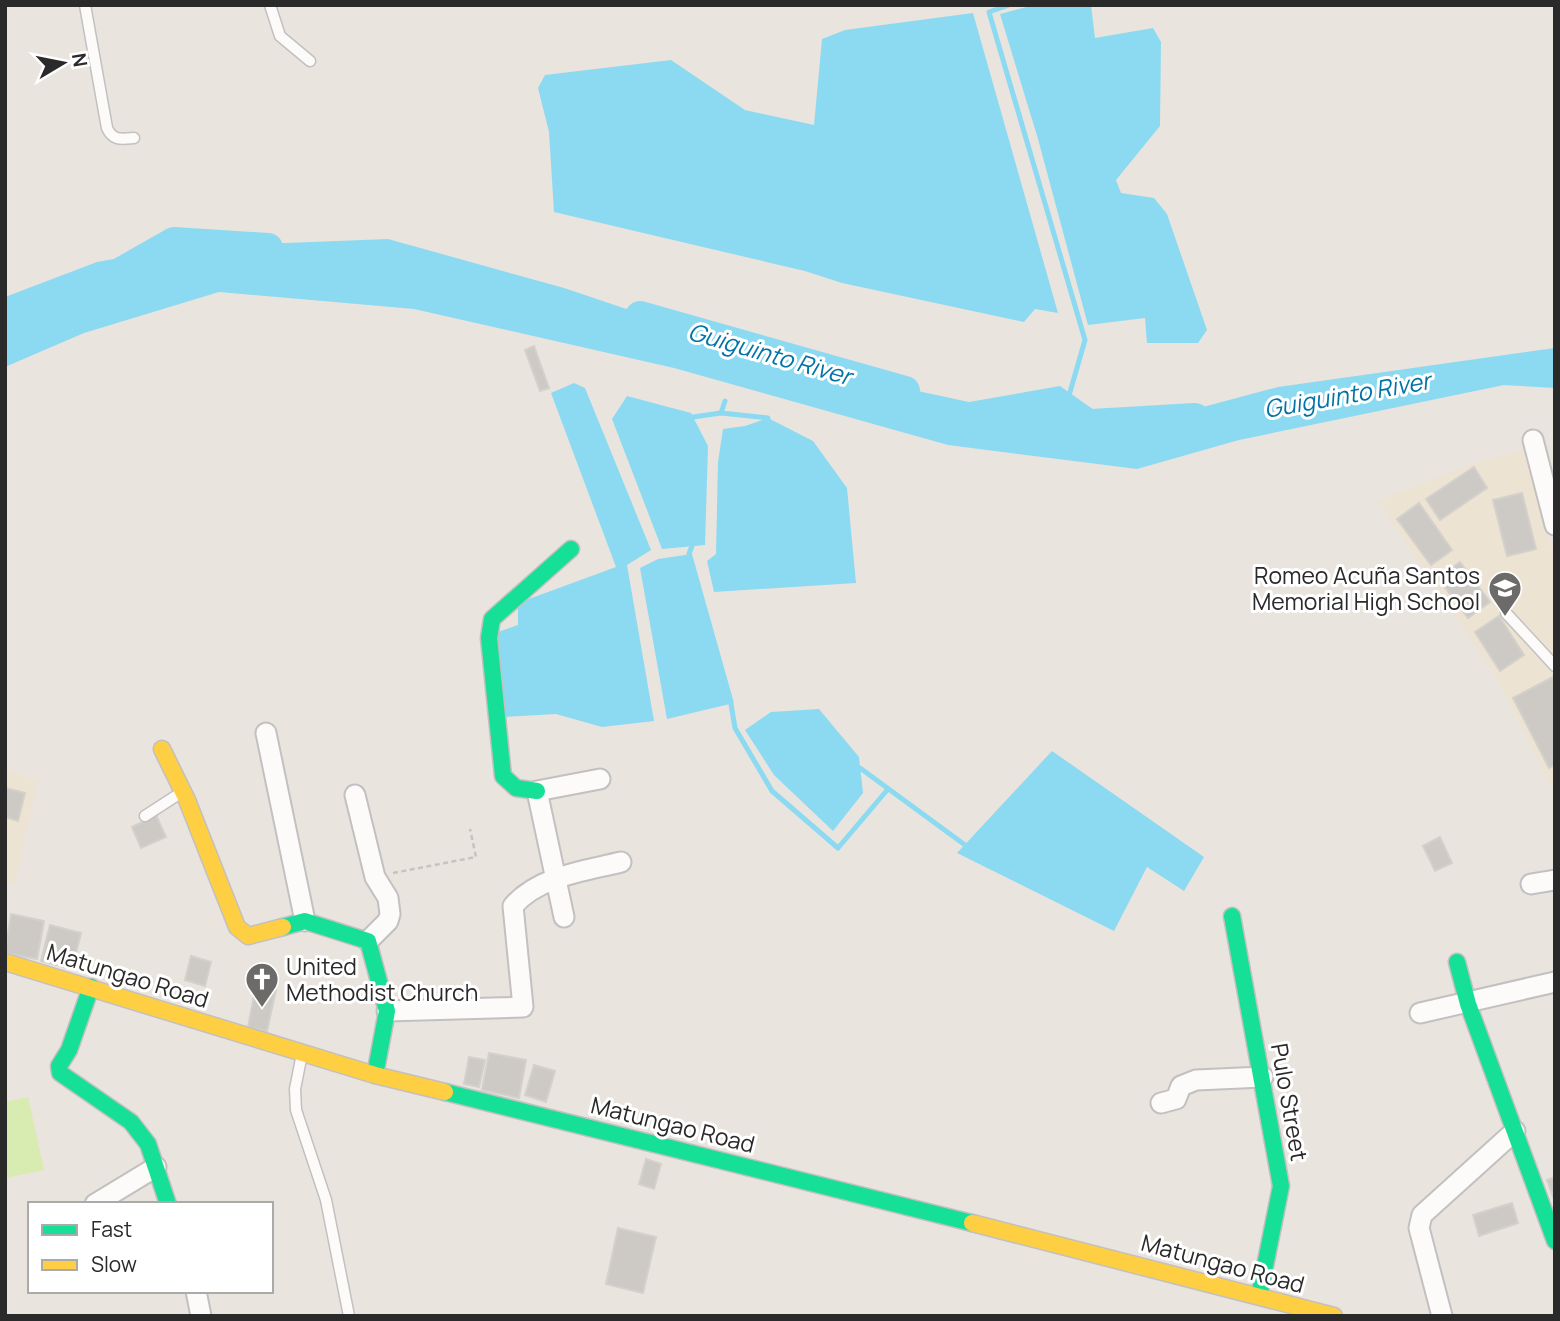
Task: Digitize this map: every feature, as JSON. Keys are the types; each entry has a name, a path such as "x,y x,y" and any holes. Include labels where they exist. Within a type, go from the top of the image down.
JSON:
{"street":[{"path":"1534,440 1555,525"},
{"path":"572,549 492,619 489,638 503,776 516,788 537,791 600,779"},
{"path":"266,733 305,921"},
{"path":"162,749 237,927 242,933 248,936 305,921 368,940"},
{"path":"537,791 564,917"},
{"path":"355,795 375,877 388,898 390,914 388,921 368,940"},
{"path":"387,1011 523,1007 513,906 520,898 555,878 621,862"},
{"path":"1531,884 1555,880"},
{"name":"Pulo Street","path":"1233,916 1281,1186 1259,1296"},
{"path":"368,940 387,1011 375,1075"},
{"name":"Matungao Road","path":"5,962 375,1075 827,1185 1334,1316"},
{"path":"1457,962 1468,1004 1555,1241"},
{"path":"1420,1013 1555,982"},
{"path":"91,987 69,1050 59,1066 60,1073 131,1122 148,1144 168,1202"},
{"path":"1161,1103 1176,1099 1181,1086 1196,1080 1263,1077"},
{"path":"1442,1316 1419,1228 1422,1215 1515,1131"},
{"path":"97,1202 156,1167"},
{"path":"196,1293 201,1316"}],"lane":[{"path":"85,5 107,128 111,136 118,140 134,138"},
{"path":"270,5 280,36 310,61"},
{"path":"1506,613 1555,666"},
{"path":"145,816 182,792"},
{"path":"302,1054 295,1089 296,1110 326,1200 349,1316"}],"path":[{"path":"375,877 476,857 470,829"}],"shaded area":[{"name":"Romeo Acuña Santos Memorial High School","path":"1526,449 1555,563 1555,782 1550,784 1494,673 1378,501 1472,464"},
{"path":"5,768 38,782 14,884 5,882"}],"green space":[{"path":"28,1097 44,1170 5,1178 5,1102"}],"water":[{"path":"1034,5 1091,5 1095,38 1153,28 1161,42 1160,126 1116,180 1121,193 1154,198 1167,214 1207,330 1198,343 1147,343 1145,318 1088,325 1038,139 1000,14"},
{"path":"973,13 1058,313 1035,309 1024,322 842,283 805,271 554,212 549,132 538,88 545,75 671,60 745,110 814,125 822,39 845,30"},
{"path":"388,239 564,288 787,363 969,402 1060,386 1121,429 1278,387 1555,348 1555,388 1504,385 1239,440 1137,469 948,445 674,368 414,309 219,292 84,333 5,367 5,297 97,262 180,247"},
{"path":"574,383 585,388 651,550 627,565 654,721 602,727 556,714 504,717 495,633 518,625 518,603 616,567 551,393"},
{"path":"627,396 691,413 708,446 705,545 662,549 612,419"},
{"path":"768,418 813,441 847,488 856,583 714,592 707,561 716,554 718,462 723,429 745,426"},
{"path":"692,554 734,703 667,719 640,568 658,559"},
{"path":"819,709 859,757 863,793 833,831 774,775 745,730 771,712"},
{"path":"1052,751 1204,857 1184,891 1147,867 1114,931 957,853"}],"building":[{"path":"534,346 549,388 540,391 525,350"},
{"path":"1474,467 1487,488 1440,520 1426,499"},
{"path":"1522,493 1536,549 1507,556 1493,500"},
{"path":"1419,503 1452,550 1431,565 1397,519"},
{"path":"1460,562 1490,602 1468,618 1438,578"},
{"path":"1499,616 1524,655 1500,671 1475,632"},
{"path":"1555,676 1555,764 1549,768 1513,698"},
{"path":"5,788 25,793 18,821 5,817"},
{"path":"156,815 166,837 141,848 132,827"},
{"path":"1440,837 1452,863 1435,871 1423,846"},
{"path":"11,914 44,921 37,959 5,953"},
{"path":"50,925 81,933 72,969 41,961"},
{"path":"191,956 211,962 205,986 185,980"},
{"name":"United Methodist Church","path":"256,985 276,990 267,1031 248,1027"},
{"path":"489,1053 526,1060 519,1098 482,1090"},
{"path":"469,1057 485,1060 479,1087 464,1084"},
{"path":"534,1065 555,1071 546,1102 525,1095"},
{"path":"646,1159 661,1164 654,1189 639,1184"},
{"path":"1555,1177 1555,1202 1547,1180"},
{"path":"1512,1203 1518,1223 1479,1236 1473,1215"},
{"path":"618,1228 656,1237 643,1293 606,1284"}],"waterway":[{"path":"1009,5 989,12 1085,340 1068,399"},
{"name":"Guiguinto River","path":"123,271 174,242 268,248"},
{"name":"Guiguinto River","path":"640,316 905,391"},
{"path":"721,413 725,401"},
{"path":"693,417 721,413 768,418"},
{"name":"Guiguinto River","path":"1074,425 1195,418"},
{"path":"689,554 692,546"},
{"path":"731,704 735,728 772,791 838,848 888,789"},
{"path":"860,768 965,845"}],"traffic: fast":[{"path":"537,791 516,788 503,776 489,638 492,619 571,549"},
{"path":"1232,916 1281,1186 1259,1296"},
{"path":"283,927 305,921 368,941 387,1011 375,1075"},
{"path":"1457,962 1468,1004 1555,1241"},
{"path":"91,987 69,1050 59,1066 60,1073 131,1122 148,1144 167,1202"},
{"path":"445,1092 972,1223"}],"traffic: slow":[{"path":"162,749 187,800 237,927 248,936 283,927"},
{"path":"5,962 375,1075 445,1092"},
{"path":"972,1223 1334,1316"}],"place":[{"name":"Romeo Acuña Santos Memorial High School","path":"1505,618"},
{"name":"United Methodist Church","path":"262,1009"}]}
